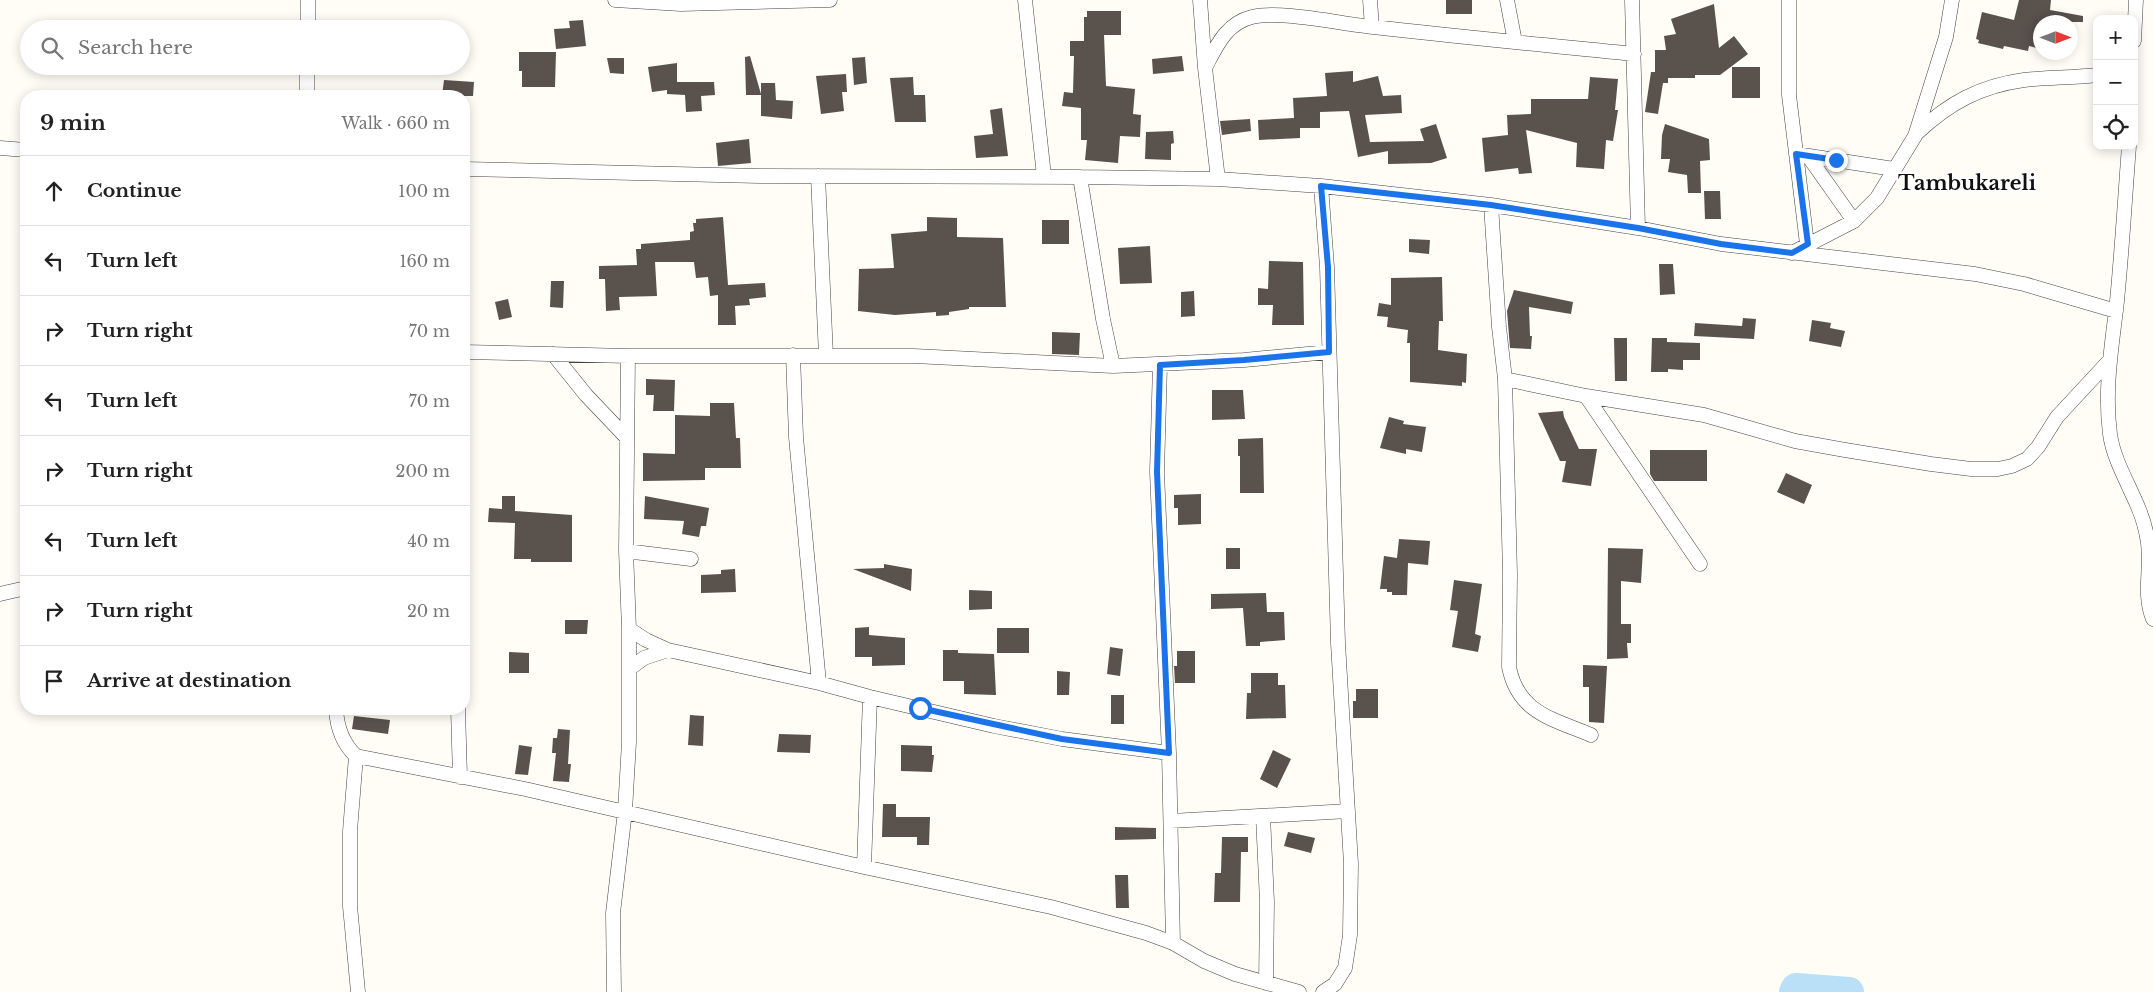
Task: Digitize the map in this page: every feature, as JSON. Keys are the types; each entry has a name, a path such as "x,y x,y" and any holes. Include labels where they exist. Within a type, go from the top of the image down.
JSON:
{"street":[{"path":"308,0 308,20"},
{"path":"615,0 681,4 830,0"},
{"path":"1025,0 1044,176"},
{"path":"1200,0 1205,68 1218,179"},
{"path":"1370,0 1372,27"},
{"path":"1507,0 1515,42"},
{"path":"1632,0 1638,228"},
{"path":"1789,0 1789,95 1802,155 1808,244"},
{"path":"1915,136 1946,37 1952,0"},
{"path":"2135,15 2136,0"},
{"path":"1205,68 1220,39 1230,28 1251,17 1280,15 1372,27 1634,54"},
{"path":"1792,253 1854,221 1877,198 1915,136 1938,114 1965,97 1999,85 2024,80 2093,74"},
{"path":"307,75 307,90"},
{"path":"0,148 20,150"},
{"path":"2128,150 2108,400 2110,435 2117,461 2142,514 2150,536 2148,595 2153,619"},
{"path":"1802,155 1894,169"},
{"path":"1802,155 1854,221"},
{"path":"470,170 818,176 1080,176 1218,179 1321,186 1491,205 1638,228 1721,244 1975,274 2024,284 2116,311"},
{"path":"818,176 826,356"},
{"path":"1080,176 1103,319 1113,366"},
{"path":"1321,186 1328,267 1338,643 1351,864 1350,934 1344,968 1336,984 1322,992"},
{"path":"1491,205 1499,327 1505,379 1510,574 1508,651 1511,677 1517,689 1536,712 1591,735"},
{"path":"470,352 628,356 914,356 1113,366 1244,360 1329,352"},
{"path":"553,354 586,395 627,438"},
{"path":"793,355 796,437 820,683"},
{"path":"614,992 612,913 626,811 629,742 629,629 626,551 628,356"},
{"path":"1505,379 1586,396 1704,415 1795,441 1941,465 1971,469 1998,469 2012,466 2027,459 2038,447 2057,417 2110,362"},
{"path":"1160,365 1157,472 1169,753 1172,942"},
{"path":"1586,396 1700,564"},
{"path":"626,551 691,559"},
{"path":"0,594 20,589"},
{"path":"629,629 646,640 668,650 820,683 870,697 1062,739 1169,753"},
{"path":"629,669 644,658 668,650"},
{"path":"864,868 870,697"},
{"path":"337,715 341,736 347,748 356,756 626,811 864,868 1051,908 1146,933 1172,942 1204,961 1235,974 1299,992"},
{"path":"458,715 460,777"},
{"path":"356,756 350,831 350,906 358,992"},
{"path":"1171,820 1348,811"},
{"path":"1264,816 1267,893 1266,983"}],"building":[{"path":"1446,0 1472,0 1472,14 1446,14"},
{"path":"2019,0 2051,0 2050,10 2078,15 2033,15 2033,47 2029,46 2028,51 2004,46 2003,49 1978,43 1979,40 1976,39 1982,12 2014,20"},
{"path":"1714,4 1719,48 1734,36 1748,54 1720,75 1695,75 1695,78 1668,78 1668,83 1663,83 1658,114 1645,112 1651,72 1655,72 1655,50 1666,50 1664,36 1676,34 1671,19"},
{"path":"1087,11 1121,11 1121,35 1104,35 1106,86 1135,89 1133,114 1141,115 1140,137 1120,136 1118,163 1085,160 1087,140 1081,140 1081,108 1062,106 1064,92 1073,93 1074,56 1070,56 1070,41 1084,41 1084,17 1087,17"},
{"path":"2078,15 2083,16 2083,22 2078,22"},
{"path":"583,20 586,46 556,49 554,29 570,28 569,21"},
{"path":"519,52 556,52 555,87 522,87 522,71 519,71"},
{"path":"750,56 761,94 761,83 775,83 776,100 793,101 792,119 761,116 761,95 746,95 745,57"},
{"path":"1182,56 1184,71 1153,74 1152,59"},
{"path":"865,57 867,83 854,85 852,58"},
{"path":"607,58 624,58 624,74 610,73"},
{"path":"677,63 677,82 714,82 715,95 701,96 702,111 686,112 685,95 667,94 667,90 652,92 648,67"},
{"path":"1732,67 1760,67 1760,98 1732,98"},
{"path":"1353,71 1353,82 1378,76 1383,96 1401,95 1402,113 1365,115 1370,142 1424,141 1420,129 1436,124 1447,158 1431,163 1388,164 1388,151 1358,157 1349,111 1320,112 1320,128 1300,128 1300,138 1259,140 1258,120 1294,118 1293,98 1327,96 1325,73"},
{"path":"846,74 847,92 842,92 844,111 821,114 816,76"},
{"path":"913,77 914,95 925,95 926,122 895,122 890,78"},
{"path":"1590,77 1618,79 1615,110 1618,110 1613,141 1606,140 1604,169 1576,167 1577,143 1526,130 1532,173 1519,174 1518,168 1485,172 1482,138 1508,135 1507,115 1531,114 1531,99 1588,99"},
{"path":"444,80 474,82 473,96 470,96 470,90 443,90"},
{"path":"1002,108 1008,156 976,158 974,136 993,134 990,110"},
{"path":"1250,119 1251,131 1222,135 1220,121"},
{"path":"1665,124 1709,139 1710,160 1700,161 1701,193 1688,193 1687,175 1668,172 1670,159 1661,159 1662,135"},
{"path":"1173,131 1174,143 1171,144 1171,160 1145,159 1146,132"},
{"path":"749,139 751,163 718,166 716,143"},
{"path":"1704,191 1720,191 1721,219 1705,219"},
{"path":"723,217 728,285 765,283 766,297 749,299 750,305 735,306 736,325 718,325 718,295 710,296 708,277 696,278 694,262 655,262 657,296 619,297 620,310 606,311 605,279 599,279 599,266 637,265 636,249 641,249 641,244 690,240 690,232 694,231 693,223 696,223 696,219"},
{"path":"927,217 957,218 957,237 1003,238 1006,307 969,307 969,309 949,312 949,315 936,316 936,312 895,315 858,311 859,269 894,268 891,234 927,231"},
{"path":"1042,220 1069,220 1069,244 1042,244"},
{"path":"1409,239 1430,240 1429,254 1409,252"},
{"path":"1150,246 1152,283 1120,284 1118,248"},
{"path":"1269,261 1303,262 1304,325 1272,325 1273,305 1258,305 1258,288 1268,289"},
{"path":"1659,264 1673,264 1675,294 1660,295"},
{"path":"1442,277 1443,321 1439,321 1438,350 1467,354 1466,383 1462,382 1462,386 1410,382 1408,330 1387,327 1388,317 1377,316 1379,303 1391,305 1391,278"},
{"path":"551,281 564,281 563,308 550,307"},
{"path":"1514,290 1573,302 1571,314 1529,307 1530,336 1532,336 1531,349 1510,348 1507,311"},
{"path":"1194,291 1195,316 1181,317 1181,292"},
{"path":"508,299 512,317 499,320 495,302"},
{"path":"1743,318 1756,319 1754,339 1694,336 1695,323 1742,326"},
{"path":"1812,320 1831,323 1830,328 1845,331 1841,347 1809,341"},
{"path":"1052,332 1080,333 1079,355 1052,354"},
{"path":"1614,338 1627,338 1627,381 1615,381"},
{"path":"1652,338 1667,338 1667,342 1700,343 1700,360 1683,360 1683,370 1668,369 1668,372 1651,372"},
{"path":"646,379 675,380 674,411 653,411 654,395 646,395"},
{"path":"1212,390 1243,390 1245,419 1212,420"},
{"path":"710,403 734,403 736,438 740,438 741,468 705,468 705,480 643,481 643,453 675,454 675,415 710,416"},
{"path":"1563,411 1579,449 1597,449 1591,486 1562,482 1566,461 1560,461 1538,413"},
{"path":"1389,417 1404,421 1403,424 1426,427 1422,452 1406,449 1406,454 1380,448"},
{"path":"1263,438 1264,493 1240,493 1238,439"},
{"path":"1650,450 1707,450 1707,481 1654,481 1650,474"},
{"path":"1786,473 1812,485 1804,504 1777,492"},
{"path":"1201,494 1201,524 1178,525 1178,508 1174,508 1174,495"},
{"path":"502,496 515,496 515,511 572,515 572,562 531,562 531,559 514,559 515,523 488,522 489,508 502,509"},
{"path":"645,496 709,508 706,526 701,526 699,537 682,534 684,521 644,519"},
{"path":"1399,539 1430,541 1428,565 1408,563 1407,595 1392,595 1392,592 1387,592 1387,589 1380,589 1384,556 1397,558"},
{"path":"1226,548 1240,548 1240,569 1226,569"},
{"path":"1608,548 1643,549 1641,583 1621,581 1621,624 1631,624 1631,643 1627,643 1628,658 1607,659"},
{"path":"884,564 912,569 911,591 853,569 884,568"},
{"path":"735,569 736,592 701,593 701,575 721,574 721,570"},
{"path":"1454,580 1482,584 1475,634 1481,636 1478,652 1452,647 1458,611 1450,610"},
{"path":"969,590 992,591 992,609 969,610"},
{"path":"1266,593 1267,612 1284,612 1285,640 1260,642 1260,646 1246,646 1243,608 1211,609 1211,594"},
{"path":"565,620 588,620 587,634 565,634"},
{"path":"869,627 869,635 905,638 905,665 872,666 872,657 855,657 855,628"},
{"path":"997,628 1029,628 1029,653 997,653"},
{"path":"1110,647 1123,649 1120,676 1107,674"},
{"path":"943,650 958,650 958,653 994,654 996,695 964,694 964,681 943,681"},
{"path":"1177,651 1195,651 1195,683 1175,683 1174,666 1177,666"},
{"path":"509,652 529,653 529,673 509,673"},
{"path":"1583,665 1607,666 1604,723 1589,722 1589,687 1583,687"},
{"path":"1057,671 1070,672 1069,695 1057,695"},
{"path":"1251,673 1278,673 1278,685 1285,685 1286,718 1246,719 1247,693 1251,693"},
{"path":"1356,689 1378,689 1378,718 1353,718 1353,701 1356,701"},
{"path":"1111,695 1124,695 1124,724 1111,724"},
{"path":"690,715 704,716 703,746 688,745"},
{"path":"354,716 390,720 388,734 352,729"},
{"path":"558,729 570,730 568,764 571,764 569,782 553,781 556,753 552,753 553,738 557,738"},
{"path":"779,734 811,735 810,753 777,752"},
{"path":"519,745 532,747 528,775 515,774"},
{"path":"901,745 932,746 932,755 934,755 932,772 901,771"},
{"path":"1273,750 1291,759 1277,788 1260,779"},
{"path":"883,804 896,804 896,817 930,817 929,845 917,845 917,837 882,837"},
{"path":"1115,827 1156,828 1156,839 1115,840"},
{"path":"1288,832 1315,838 1311,853 1284,846"},
{"path":"1222,837 1248,837 1248,852 1241,852 1240,902 1214,902 1215,873 1221,873"},
{"path":"1115,875 1128,875 1129,908 1116,908"}],"waterway":[{"path":"1794,992 1796,988 1849,992"}],"district":[{"name":"Tambukareli","path":"1967,183"}],"route":[{"path":"920,708 994,726 1062,739 1169,753 1160,582 1157,472 1160,365 1329,352 1328,267 1321,186 1566,215 1721,244 1792,253 1808,244 1796,154 1836,160"}]}
